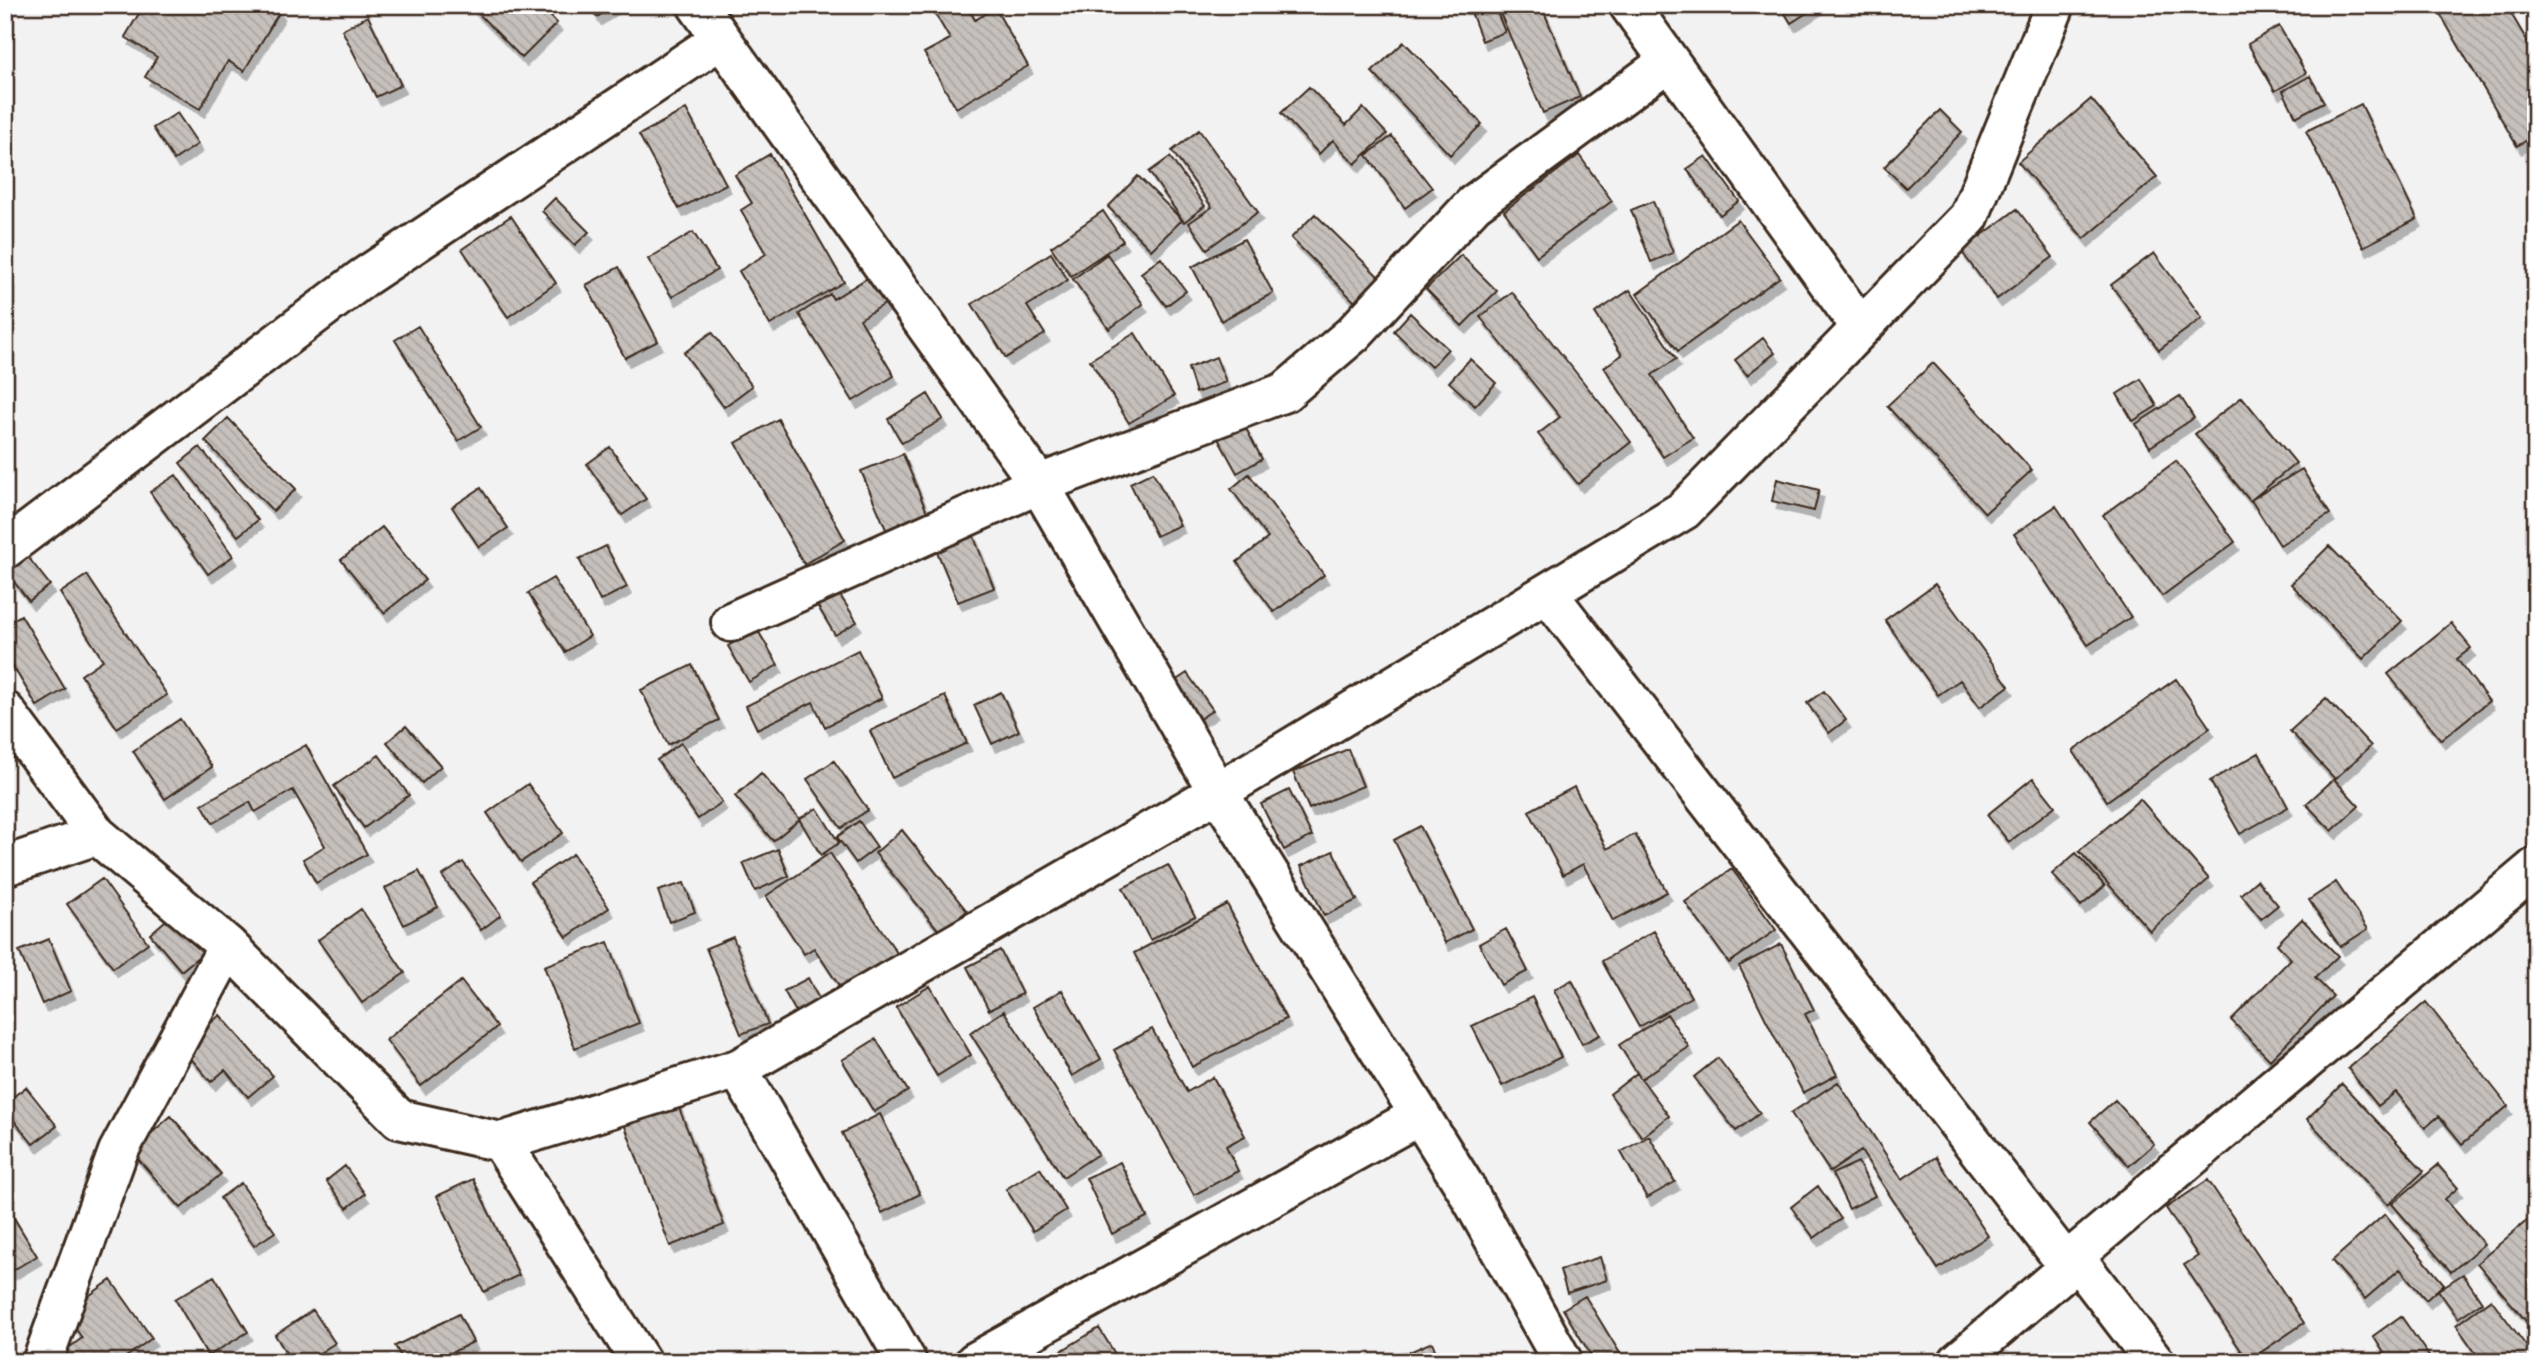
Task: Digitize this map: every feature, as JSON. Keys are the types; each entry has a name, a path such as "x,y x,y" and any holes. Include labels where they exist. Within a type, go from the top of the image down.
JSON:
{"street":[{"path":"697,5 1039,484 1218,792 1465,1187 1563,1362"},
{"path":"1629,5 1861,328"},
{"path":"5,711 96,835 228,946 399,1119 501,1142 738,1069 1218,792 1684,510 1969,217 2055,5"},
{"path":"5,549 363,278 721,39"},
{"path":"731,622 1039,484 1285,392 1353,334 1474,204 1670,61"},
{"path":"1548,594 2072,1262 2155,1362"},
{"path":"5,866 96,835"},
{"path":"1958,1362 2536,867"},
{"path":"42,1362 118,1152 228,946"},
{"path":"738,1069 908,1362"},
{"path":"975,1362 1420,1115"},
{"path":"501,1142 641,1362"}],"building":[{"path":"144,5 271,5 280,11 244,71 228,61 200,109 145,77 157,57 125,37"},
{"path":"470,5 540,5 557,23 522,58"},
{"path":"589,5 615,5 597,17"},
{"path":"930,5 967,5 975,20 995,8 1028,66 956,108 924,53 950,39"},
{"path":"1486,5 1494,5 1505,32 1482,41 1471,12"},
{"path":"1519,5 1541,5 1580,97 1543,113 1500,13"},
{"path":"1780,5 1819,5 1791,23"},
{"path":"2435,5 2506,5 2536,56 2536,135 2517,146"},
{"path":"368,16 401,85 376,97 342,30"},
{"path":"2279,26 2306,73 2275,91 2248,44"},
{"path":"1404,42 1482,124 1450,155 1372,72"},
{"path":"2310,76 2324,102 2296,117 2283,91"},
{"path":"1309,87 1346,125 1363,108 1387,134 1355,164 1333,140 1319,154 1281,113"},
{"path":"2091,99 2157,177 2084,239 2018,162"},
{"path":"2361,104 2417,219 2363,247 2306,131"},
{"path":"686,109 726,184 679,209 639,135"},
{"path":"1940,110 1962,132 1906,188 1884,167"},
{"path":"177,113 198,144 174,160 153,128"},
{"path":"1199,130 1258,212 1207,249 1189,223 1212,207 1172,151"},
{"path":"1392,136 1432,188 1405,208 1367,155"},
{"path":"770,154 844,282 770,325 739,271 766,254 741,210 752,203 735,175"},
{"path":"1579,155 1612,201 1537,256 1504,211"},
{"path":"1706,156 1739,201 1720,215 1687,169"},
{"path":"1170,157 1205,206 1184,222 1149,172"},
{"path":"1138,176 1182,220 1151,250 1108,207"},
{"path":"555,198 589,232 575,245 542,211"},
{"path":"1653,201 1673,253 1651,262 1631,210"},
{"path":"2017,209 2053,257 1997,299 1961,251"},
{"path":"1103,211 1123,241 1071,276 1051,247"},
{"path":"1315,214 1381,279 1357,304 1291,238"},
{"path":"511,216 556,283 508,317 462,249"},
{"path":"1738,220 1780,277 1678,351 1637,294"},
{"path":"693,232 717,270 672,297 648,259"},
{"path":"1244,239 1273,293 1221,321 1192,267"},
{"path":"1051,253 1068,280 1027,306 1045,334 1006,358 972,304"},
{"path":"2154,253 2202,318 2159,350 2111,285"},
{"path":"1107,254 1143,304 1109,329 1073,279"},
{"path":"1461,255 1497,291 1462,326 1426,289"},
{"path":"1161,258 1186,291 1166,306 1141,273"},
{"path":"619,267 658,341 625,358 586,285"},
{"path":"874,274 890,301 860,319 894,376 853,401 799,314 830,294 833,299"},
{"path":"1630,290 1676,359 1652,375 1693,438 1663,457 1604,367 1622,355 1595,313"},
{"path":"1512,292 1631,442 1578,484 1538,434 1560,417 1480,317"},
{"path":"1410,313 1448,349 1431,367 1394,331"},
{"path":"418,326 481,427 458,441 395,340"},
{"path":"712,332 752,386 724,407 684,353"},
{"path":"1135,333 1174,396 1129,423 1090,360"},
{"path":"1763,338 1775,353 1747,375 1735,360"},
{"path":"1216,357 1226,382 1196,393 1188,368"},
{"path":"1470,359 1496,383 1475,406 1449,382"},
{"path":"1933,363 2032,470 1985,513 1887,406"},
{"path":"2141,379 2157,406 2133,421 2117,394"},
{"path":"928,394 943,419 902,443 888,419"},
{"path":"2180,396 2194,418 2150,447 2136,424"},
{"path":"2242,397 2296,463 2250,501 2195,434"},
{"path":"228,418 296,489 273,511 205,441"},
{"path":"778,419 845,540 804,564 736,443"},
{"path":"1241,419 1262,459 1237,473 1215,433"},
{"path":"200,447 258,520 238,536 180,463"},
{"path":"610,447 646,499 622,515 587,464"},
{"path":"903,454 929,517 888,534 861,471"},
{"path":"2176,461 2235,542 2162,596 2103,515"},
{"path":"2302,469 2330,514 2280,545 2251,500"},
{"path":"1153,472 1180,525 1156,536 1130,483"},
{"path":"1249,474 1324,575 1274,612 1237,562 1268,538 1231,489"},
{"path":"176,475 233,556 208,574 150,492"},
{"path":"1777,479 1819,490 1814,511 1772,501"},
{"path":"481,488 508,528 479,547 452,507"},
{"path":"2056,506 2131,617 2088,645 2014,534"},
{"path":"382,527 425,580 384,613 341,560"},
{"path":"970,527 994,588 958,602 933,542"},
{"path":"606,546 627,587 600,601 579,559"},
{"path":"2329,546 2402,621 2363,659 2291,584"},
{"path":"28,557 50,585 29,601 7,573"},
{"path":"87,575 167,695 117,728 81,675 103,660 60,593"},
{"path":"553,578 590,636 565,652 528,593"},
{"path":"1935,584 2009,686 1980,707 1960,680 1938,695 1885,620"},
{"path":"838,592 857,622 835,635 817,605"},
{"path":"21,615 65,689 37,706 5,653 5,625"},
{"path":"2451,623 2471,648 2457,659 2489,701 2441,740 2388,674"},
{"path":"757,629 778,665 749,682 728,646"},
{"path":"858,650 882,698 825,727 813,702 757,729 746,706"},
{"path":"692,665 719,720 668,745 641,690"},
{"path":"1187,673 1213,710 1189,726 1163,689"},
{"path":"2176,679 2210,728 2107,801 2073,751"},
{"path":"1824,691 1846,720 1829,733 1807,703"},
{"path":"1001,692 1019,731 992,744 974,705"},
{"path":"945,696 967,743 892,778 870,731"},
{"path":"2326,698 2371,746 2335,779 2290,731"},
{"path":"180,719 212,767 165,799 133,751"},
{"path":"406,726 441,766 422,783 387,742"},
{"path":"681,743 722,802 698,819 657,760"},
{"path":"306,745 367,854 316,883 303,859 325,846 293,790 255,812 250,802 213,823 202,804"},
{"path":"1348,749 1363,786 1309,809 1293,772"},
{"path":"2259,753 2288,807 2240,834 2210,781"},
{"path":"379,755 409,795 364,828 334,786"},
{"path":"834,761 868,810 841,828 807,779"},
{"path":"761,773 800,819 773,841 735,796"},
{"path":"2033,778 2055,806 2009,842 1987,815"},
{"path":"2334,779 2359,806 2332,831 2306,804"},
{"path":"528,784 563,833 521,862 487,813"},
{"path":"1574,787 1607,849 1635,834 1667,892 1613,921 1583,864 1563,875 1529,811"},
{"path":"1289,790 1312,836 1284,850 1261,804"},
{"path":"2140,799 2209,879 2150,931 2079,851"},
{"path":"817,808 839,843 821,855 799,819"},
{"path":"859,821 877,847 856,863 837,837"},
{"path":"1420,826 1472,929 1445,943 1394,840"},
{"path":"902,830 967,911 940,932 875,853"},
{"path":"778,849 789,876 755,891 743,863"},
{"path":"1333,851 1357,900 1324,916 1301,866"},
{"path":"830,853 897,953 842,990 814,948 804,954 766,896"},
{"path":"2076,853 2105,886 2081,906 2052,874"},
{"path":"573,854 609,908 567,937 530,882"},
{"path":"463,862 501,915 481,930 442,876"},
{"path":"1168,865 1195,916 1150,940 1123,888"},
{"path":"1732,869 1776,930 1729,963 1685,902"},
{"path":"419,871 438,907 404,925 385,888"},
{"path":"102,879 148,943 113,968 67,904"},
{"path":"2257,880 2278,905 2261,919 2241,894"},
{"path":"2336,882 2368,929 2340,947 2309,900"},
{"path":"684,883 695,912 669,922 658,891"},
{"path":"1227,904 1286,1019 1192,1067 1134,953"},
{"path":"361,909 405,973 362,1003 318,940"},
{"path":"173,914 204,952 181,971 150,934"},
{"path":"2302,919 2338,956 2315,978 2333,996 2270,1060 2231,1020 2291,959 2277,944"},
{"path":"1506,929 1528,971 1501,985 1479,944"},
{"path":"1654,931 1691,997 1639,1027 1602,961"},
{"path":"733,937 768,1024 741,1034 706,948"},
{"path":"49,939 71,991 42,1004 19,951"},
{"path":"608,942 639,1023 575,1048 544,966"},
{"path":"1781,944 1814,1010 1805,1014 1837,1075 1803,1093 1739,966"},
{"path":"1000,950 1022,994 989,1010 967,967"},
{"path":"808,978 819,999 796,1012 784,991"},
{"path":"1572,980 1600,1035 1582,1044 1554,990"},
{"path":"461,981 497,1027 421,1086 386,1040"},
{"path":"930,986 971,1055 937,1076 896,1007"},
{"path":"1062,990 1101,1059 1072,1076 1033,1007"},
{"path":"1532,997 1561,1057 1502,1086 1472,1026"},
{"path":"2426,1002 2508,1106 2462,1144 2439,1116 2425,1128 2396,1092 2378,1106 2348,1069"},
{"path":"1004,1011 1098,1154 1063,1177 970,1033"},
{"path":"1667,1014 1689,1047 1641,1079 1619,1045"},
{"path":"220,1015 273,1076 248,1097 225,1070 211,1082 182,1048"},
{"path":"1152,1029 1187,1092 1213,1077 1245,1136 1226,1146 1238,1171 1194,1195 1114,1050"},
{"path":"876,1039 908,1091 874,1112 842,1060"},
{"path":"1718,1058 1760,1113 1736,1131 1694,1077"},
{"path":"1637,1073 1669,1116 1642,1137 1610,1094"},
{"path":"1838,1082 1902,1179 1936,1157 1988,1236 1938,1269 1861,1151 1830,1172 1791,1113"},
{"path":"2342,1084 2424,1171 2388,1205 2307,1119"},
{"path":"26,1087 57,1126 33,1144 5,1109 5,1103"},
{"path":"676,1100 724,1225 670,1246 623,1121"},
{"path":"2115,1100 2154,1144 2129,1166 2090,1122"},
{"path":"880,1114 920,1194 882,1213 842,1133"},
{"path":"171,1116 221,1174 181,1208 131,1151"},
{"path":"1649,1136 1675,1182 1647,1198 1621,1152"},
{"path":"1120,1162 1147,1217 1112,1234 1086,1178"},
{"path":"1858,1162 1875,1196 1849,1209 1832,1174"},
{"path":"2438,1165 2458,1188 2445,1199 2484,1244 2451,1272 2392,1204"},
{"path":"345,1166 365,1194 347,1208 326,1181"},
{"path":"1040,1168 1066,1210 1033,1231 1006,1189"},
{"path":"473,1179 519,1275 484,1292 437,1196"},
{"path":"2208,1180 2304,1323 2248,1361 2184,1265 2198,1256 2166,1208"},
{"path":"241,1183 275,1232 254,1246 220,1198"},
{"path":"1818,1186 1841,1219 1814,1238 1791,1207"},
{"path":"5,1203 37,1256 10,1272 5,1264"},
{"path":"2536,1213 2536,1333 2477,1263"},
{"path":"2385,1214 2444,1284 2426,1300 2400,1269 2365,1299 2332,1261"},
{"path":"1600,1257 1607,1280 1567,1293 1560,1270"},
{"path":"2463,1274 2482,1302 2458,1318 2438,1290"},
{"path":"214,1276 248,1332 208,1356 175,1299"},
{"path":"111,1280 152,1338 122,1360 123,1362 58,1362 55,1358 82,1338 65,1313"},
{"path":"1585,1296 1621,1355 1610,1362 1595,1362 1563,1309"},
{"path":"2491,1299 2536,1362 2482,1362 2456,1325"},
{"path":"313,1310 335,1343 306,1362 292,1362 275,1335"},
{"path":"459,1314 473,1342 433,1362 404,1362 395,1346"},
{"path":"2401,1316 2433,1362 2390,1362 2373,1336"},
{"path":"1099,1328 1120,1362 1056,1362 1053,1356"},
{"path":"1432,1342 1440,1362 1410,1362 1407,1353"}]}
